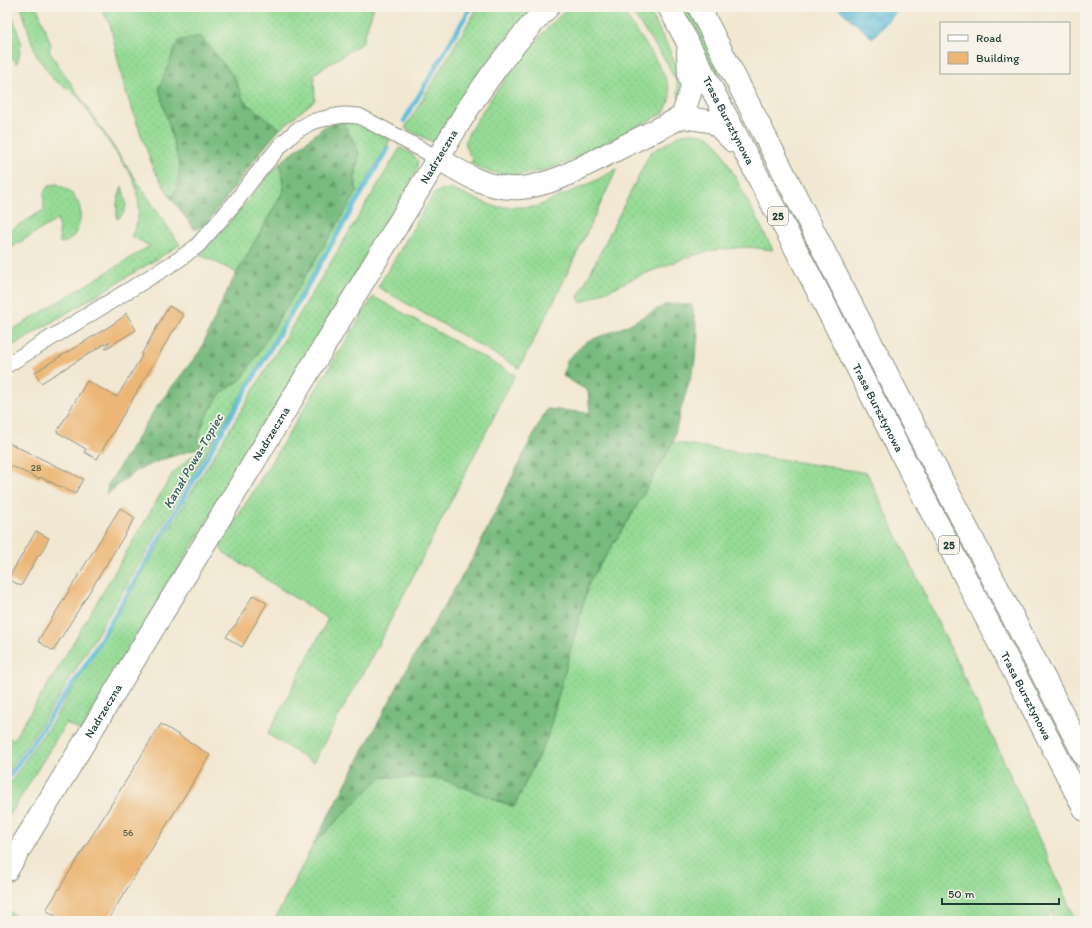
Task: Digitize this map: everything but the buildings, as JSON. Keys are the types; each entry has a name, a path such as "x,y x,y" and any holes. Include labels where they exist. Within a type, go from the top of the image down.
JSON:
{"main road":[{"name":"Nadrzeczna","path":"7,870 464,115 492,72 518,39 548,7"},
{"name":"Trasa Bursztynowa","path":"669,7 812,280 1085,810"},
{"name":"Trasa Bursztynowa","path":"700,7 1085,757"},
{"path":"682,117 692,87 689,75 688,44"},
{"path":"438,158 474,179 498,187 521,188 543,184 562,177 682,117 714,122 744,151"}],"street":[{"path":"7,365 178,260 197,246 233,205 280,146 296,131 311,122 344,115 359,116 438,158"}],"green space":[{"path":"7,7 10,7 21,43 17,64 10,55 7,57"},
{"path":"21,7 37,7 51,45 49,51 180,245 7,349 7,333 150,246 131,236 137,222 139,207 133,178 80,99 70,90 54,80 36,55"},
{"path":"100,7 374,7 362,43 314,74 315,100 280,129 244,101 234,77 159,88 180,167 176,191 171,198 154,170 125,90 110,24"},
{"path":"478,7 535,7 508,36 476,77 438,138 433,142 405,128"},
{"path":"569,7 619,7 664,74 670,95 669,102 664,113 561,165 550,169 527,174 504,174 482,169 471,163 473,158 467,150 466,143 471,129 517,64 545,31"},
{"path":"628,7 647,7 679,71 683,85 679,99 677,83 666,61"},
{"path":"680,7 689,7 714,58 722,80 708,61"},
{"path":"201,36 234,77 244,101 280,129 262,150 208,222 195,230 171,198 176,191 180,167 159,88 178,41"},
{"path":"349,118 390,140 253,375 61,694 7,774 7,737 13,740 54,675 173,473 202,447 198,439 204,420 220,394 242,378 357,192 355,178 359,154 343,120"},
{"path":"343,120 359,154 355,178 357,192 242,379 220,394 204,420 198,439 203,447 161,460 137,470 106,495 108,485 157,406 200,351 229,287 284,190 280,163 324,127"},
{"path":"682,134 702,134 709,137 720,148 773,250 747,247 715,250 691,256 641,275 581,303 578,297 650,153"},
{"path":"400,148 412,154 418,160 415,174 81,731 66,723 7,820 7,788 53,721"},
{"path":"280,163 284,190 237,273 212,260 198,255 215,239"},
{"path":"617,169 555,299 519,368 378,287 433,195 441,190 450,189 496,207 536,207 591,183"},
{"path":"57,184 71,192 79,205 80,217 75,234 66,242 60,243 58,219 7,250 7,232 44,210 44,192 48,187"},
{"path":"122,186 126,208 117,219 117,203"},
{"path":"373,297 515,375 377,647 313,763 268,734 328,619 223,552 220,545"},
{"path":"667,304 692,305 698,336 694,367 673,442 631,516 589,582 547,738 514,807 442,779 381,777 313,845 409,665 474,556 547,409 590,413 588,391 563,376 567,360 586,342 624,327"},
{"path":"673,442 867,473 1003,759 1076,921 1052,921 1053,910 1045,921 274,921 313,845 381,777 442,779 514,806 547,738 589,582 631,516"},
{"path":"7,910 24,921 7,921"}],"water":[{"path":"837,7 901,7 872,38"}],"waterway":[{"name":"Kanał Powa-Topiec","path":"404,121 471,7"},
{"name":"Kanał Powa-Topiec","path":"7,780 85,666 388,148"}]}
